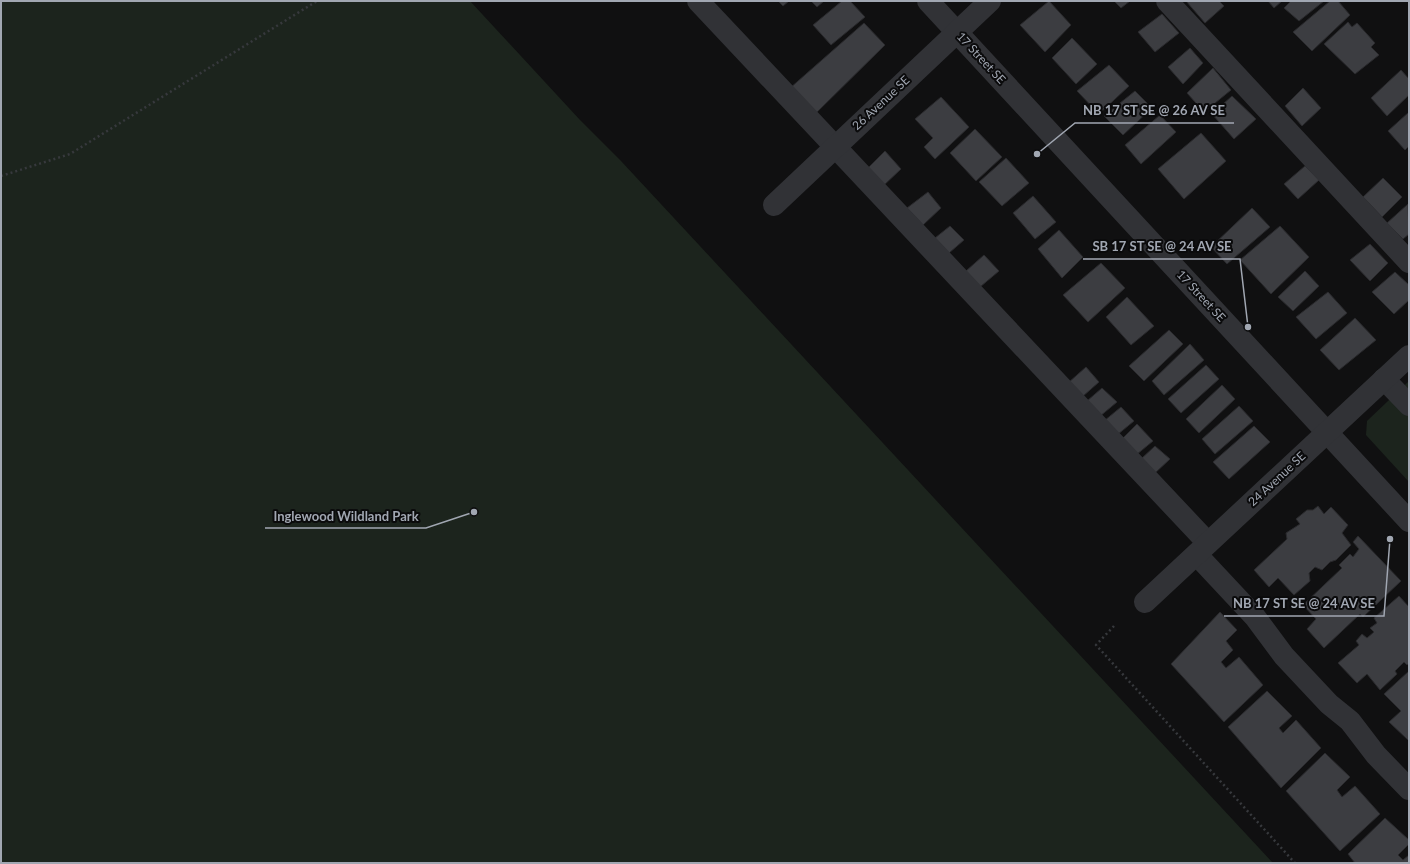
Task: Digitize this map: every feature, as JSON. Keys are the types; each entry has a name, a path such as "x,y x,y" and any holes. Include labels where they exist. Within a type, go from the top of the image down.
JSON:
{"street":[{"path":"698,1 1203,549 1284,656 1329,704 1350,722 1376,755 1409,789"},
{"name":"17 Street SE","path":"928,1 1409,521"},
{"name":"26 Avenue SE","path":"774,205 990,1"},
{"path":"1167,1 1409,262"},
{"name":"24 Avenue SE","path":"1145,602 1409,356"},
{"path":"1384,379 1409,405"}],"path":[{"path":"1,176 70,154 317,1"},
{"path":"1114,626 1096,645 1294,863"}],"shaded area":[{"path":"1,1 470,1 580,120 621,161 1273,863 1,863"},
{"path":"1409,381 1409,482 1366,435 1367,421"}],"building":[{"path":"778,1 789,1 783,6"},
{"path":"811,1 824,1 817,7"},
{"path":"842,1 850,1 865,17 831,45 813,25"},
{"path":"1049,1 1071,25 1045,52 1020,25"},
{"path":"1114,1 1130,1 1121,8"},
{"path":"1186,1 1219,1 1224,6 1205,23"},
{"path":"1268,1 1282,1 1274,8"},
{"path":"1291,1 1324,1 1299,21 1284,8"},
{"path":"1330,1 1338,1 1350,15 1312,51 1293,32"},
{"path":"1162,14 1179,33 1155,52 1138,32"},
{"path":"1348,22 1352,27 1357,23 1375,43 1371,47 1379,55 1355,74 1324,44"},
{"path":"864,23 885,45 813,116 789,89"},
{"path":"1072,38 1097,64 1076,84 1052,58"},
{"path":"1190,48 1203,63 1183,84 1168,67"},
{"path":"1109,65 1129,86 1099,114 1077,91"},
{"path":"1213,68 1231,90 1204,112 1187,93"},
{"path":"1401,70 1409,79 1409,95 1387,116 1371,98"},
{"path":"1303,88 1321,108 1302,126 1285,106"},
{"path":"1135,91 1152,108 1123,135 1104,116"},
{"path":"1232,96 1256,119 1234,139 1212,114"},
{"path":"941,97 969,127 935,159 924,147 933,138 915,119"},
{"path":"1409,112 1409,146 1405,150 1388,131"},
{"path":"1160,115 1176,132 1141,164 1125,145"},
{"path":"975,129 1002,157 976,181 950,153"},
{"path":"1201,133 1226,161 1184,199 1158,169"},
{"path":"885,151 901,169 882,187 867,169"},
{"path":"1006,158 1029,183 1002,206 979,182"},
{"path":"1305,166 1319,180 1298,199 1284,184"},
{"path":"1383,178 1402,197 1382,217 1363,197"},
{"path":"928,192 941,208 923,225 907,208"},
{"path":"1033,196 1056,222 1035,239 1013,213"},
{"path":"1408,204 1409,234 1403,239 1387,223"},
{"path":"1252,208 1270,227 1227,264 1211,247"},
{"path":"950,226 964,240 949,253 935,238"},
{"path":"1280,226 1309,257 1271,294 1240,260"},
{"path":"1059,230 1083,257 1062,278 1038,249"},
{"path":"1370,244 1388,263 1370,281 1350,260"},
{"path":"984,255 999,271 980,287 966,271"},
{"path":"1101,263 1125,288 1088,322 1063,295"},
{"path":"1305,271 1319,286 1293,311 1278,297"},
{"path":"1395,272 1409,285 1409,300 1394,314 1372,292"},
{"path":"1328,292 1347,313 1316,339 1296,317"},
{"path":"1127,297 1154,326 1131,345 1106,317"},
{"path":"1355,318 1376,340 1339,370 1320,350"},
{"path":"1169,330 1183,344 1144,381 1129,366"},
{"path":"1190,344 1204,360 1164,395 1152,381"},
{"path":"1206,365 1219,379 1181,413 1168,399"},
{"path":"1086,367 1099,382 1082,397 1068,383"},
{"path":"1222,385 1235,399 1199,433 1186,419"},
{"path":"1102,388 1117,402 1099,417 1087,401"},
{"path":"1239,406 1253,421 1215,454 1202,439"},
{"path":"1121,407 1134,421 1117,435 1104,421"},
{"path":"1137,424 1153,441 1136,455 1122,439"},
{"path":"1254,426 1270,442 1229,479 1213,462"},
{"path":"1155,446 1170,459 1154,474 1141,459"},
{"path":"1318,506 1324,514 1331,507 1348,525 1342,533 1351,545 1336,560 1330,562 1322,570 1315,567 1309,573 1310,581 1294,595 1278,578 1269,587 1254,570 1287,539 1286,533 1300,524 1296,519 1307,510 1313,510"},
{"path":"1358,536 1401,581 1363,617 1360,614 1324,648 1307,629 1316,619 1303,605 1342,568 1339,565 1350,554 1353,557 1359,549 1353,542"},
{"path":"1399,596 1409,607 1409,663 1407,665 1404,662 1395,671 1397,674 1380,690 1367,674 1357,683 1338,663 1359,645 1356,641 1362,634 1367,638 1374,632 1370,628 1377,623 1374,618"},
{"path":"1220,612 1237,630 1226,641 1233,650 1221,662 1226,668 1239,657 1263,685 1224,722 1171,664"},
{"path":"1409,671 1408,740 1389,722 1401,711 1384,694"},
{"path":"1267,691 1292,716 1279,728 1283,733 1296,720 1321,748 1281,788 1228,727"},
{"path":"1325,753 1350,777 1337,790 1342,797 1355,786 1380,814 1340,851 1286,791"},
{"path":"1385,818 1409,840 1409,844 1398,855 1403,860 1409,855 1409,863 1355,863 1348,854"}],"place":[{"name":"NB 17 ST SE @ 26 AV SE","path":"1037,154"},
{"name":"SB 17 ST SE @ 24 AV SE","path":"1248,327"},
{"name":"Inglewood Wildland Park","path":"474,512"},
{"name":"NB 17 ST SE @ 24 AV SE","path":"1390,539"}]}
